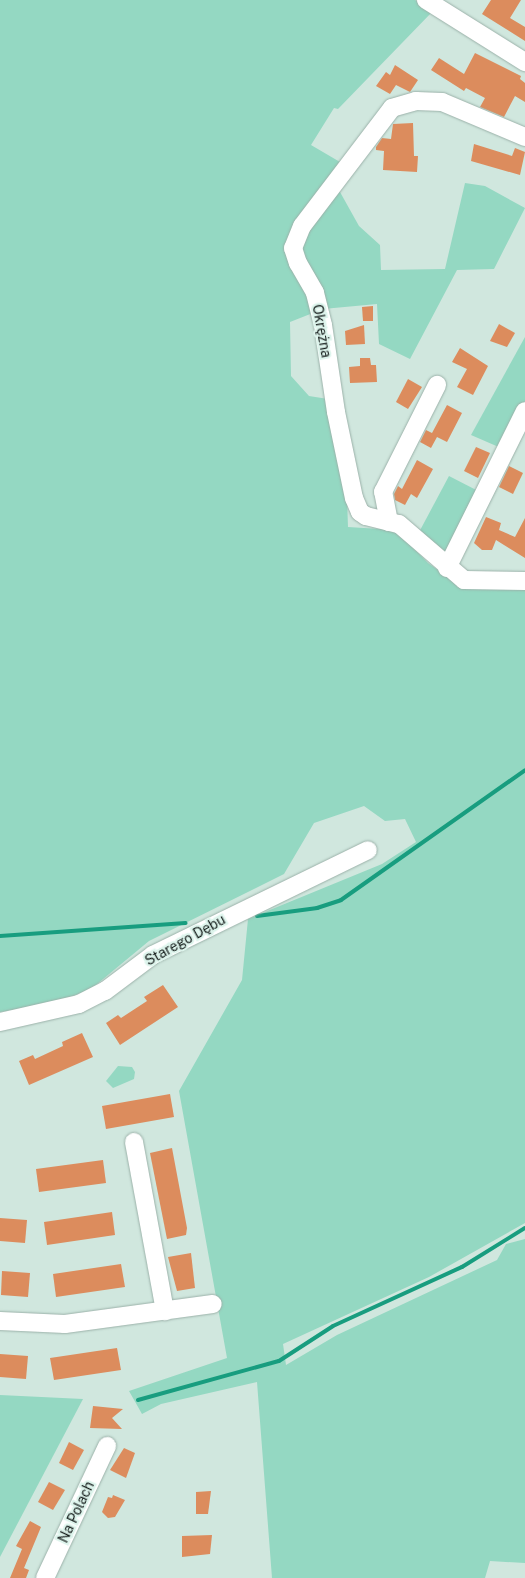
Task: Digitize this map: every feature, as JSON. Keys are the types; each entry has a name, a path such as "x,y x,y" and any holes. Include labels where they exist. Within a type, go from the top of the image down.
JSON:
{"street":[{"path":"426,0 525,62"},
{"name":"Okrężna","path":"525,136 442,102 416,101 392,108 302,226 293,248 298,263 315,292 323,325 336,412 354,498 366,516 389,522 407,530 447,568 464,580 525,581"},
{"path":"389,522 383,492 404,444 437,385"},
{"path":"447,568 525,411"},
{"name":"Starego Dębu","path":"0,1022 79,1004 104,991 153,955 368,850"},
{"path":"134,1142 165,1311"},
{"path":"0,1321 65,1324 214,1304"},
{"name":"Na Polach","path":"45,1578 107,1446"}],"green space":[{"path":"0,0 415,0 433,11 338,109 334,108 311,145 340,162 340,192 359,226 380,245 381,270 445,269 465,183 485,186 525,208 494,269 457,270 410,359 379,344 377,304 323,309 290,322 291,376 309,396 328,399 347,497 348,527 396,530 428,563 452,580 525,586 525,1223 429,1277 283,1344 286,1365 337,1335 497,1260 506,1244 525,1239 525,1563 490,1561 485,1578 272,1578 257,1382 161,1404 142,1414 129,1391 227,1358 179,1091 242,980 248,919 382,864 416,842 405,819 385,821 364,806 314,823 284,874 149,941 91,989 52,1004 0,1012"},
{"path":"525,337 525,401 501,448 471,435"},
{"path":"449,476 482,493 447,553 417,536"},
{"path":"118,1066 132,1067 135,1072 134,1079 113,1088 106,1081"},
{"path":"0,1395 83,1399 0,1557"}],"building":[{"path":"491,0 521,0 510,18 525,27 525,41 482,14"},
{"path":"475,53 521,76 520,79 525,83 525,102 515,96 504,117 480,107 485,98 466,88 464,91 431,70 439,58 464,74"},
{"path":"395,65 418,80 410,92 396,85 390,94 376,86 386,72 390,75"},
{"path":"413,123 414,156 418,156 417,172 383,170 384,151 376,150 376,147 382,138 391,139 393,124"},
{"path":"474,144 512,156 515,148 525,152 520,175 471,161"},
{"path":"373,306 373,321 363,321 362,307"},
{"path":"499,324 515,333 507,347 490,341"},
{"path":"364,325 365,344 346,345 345,331"},
{"path":"460,348 488,366 473,395 457,387 467,369 452,362"},
{"path":"360,358 370,358 371,365 376,365 377,382 350,383 349,367 360,366"},
{"path":"408,379 422,387 408,409 396,402"},
{"path":"447,405 462,413 447,442 437,437 431,448 420,442 426,430 432,433"},
{"path":"476,447 490,453 478,478 464,471"},
{"path":"417,460 433,469 417,498 411,494 405,505 395,500 394,494 398,486 402,489"},
{"path":"509,466 523,473 513,494 499,487"},
{"path":"486,517 501,523 499,530 515,537 525,518 525,558 496,540 492,550 482,550 474,543"},
{"path":"163,985 178,1007 120,1045 106,1023 118,1015 121,1018 147,1001 144,997"},
{"path":"82,1033 93,1057 29,1085 19,1061 33,1055 35,1059 63,1046 62,1042"},
{"path":"170,1094 174,1117 106,1129 102,1106"},
{"path":"172,1148 187,1228 186,1235 167,1239 150,1153"},
{"path":"103,1160 106,1183 39,1192 36,1169"},
{"path":"112,1212 115,1235 47,1245 44,1222"},
{"path":"0,1218 27,1220 25,1243 0,1241"},
{"path":"191,1253 195,1288 177,1291 168,1257"},
{"path":"121,1264 125,1287 56,1297 53,1274"},
{"path":"2,1271 30,1273 28,1297 1,1295"},
{"path":"117,1348 121,1370 54,1380 50,1358"},
{"path":"0,1354 28,1356 26,1379 0,1377"},
{"path":"93,1406 123,1409 112,1418 122,1429 90,1428"},
{"path":"69,1442 84,1450 73,1470 59,1463"},
{"path":"124,1448 135,1453 126,1478 110,1470"},
{"path":"49,1482 65,1490 53,1510 38,1502"},
{"path":"211,1491 208,1514 196,1514 196,1492"},
{"path":"113,1495 125,1500 115,1517 108,1518 102,1512 108,1497 112,1498"},
{"path":"30,1521 41,1527 24,1568 29,1570 26,1578 10,1578 22,1549 16,1546"},
{"path":"212,1535 210,1554 182,1557 182,1536"}],"waterway":[{"path":"257,916 317,908 341,900 525,770"},
{"path":"0,936 186,923"},
{"path":"138,1400 279,1361 333,1326 462,1267 525,1228"}]}
